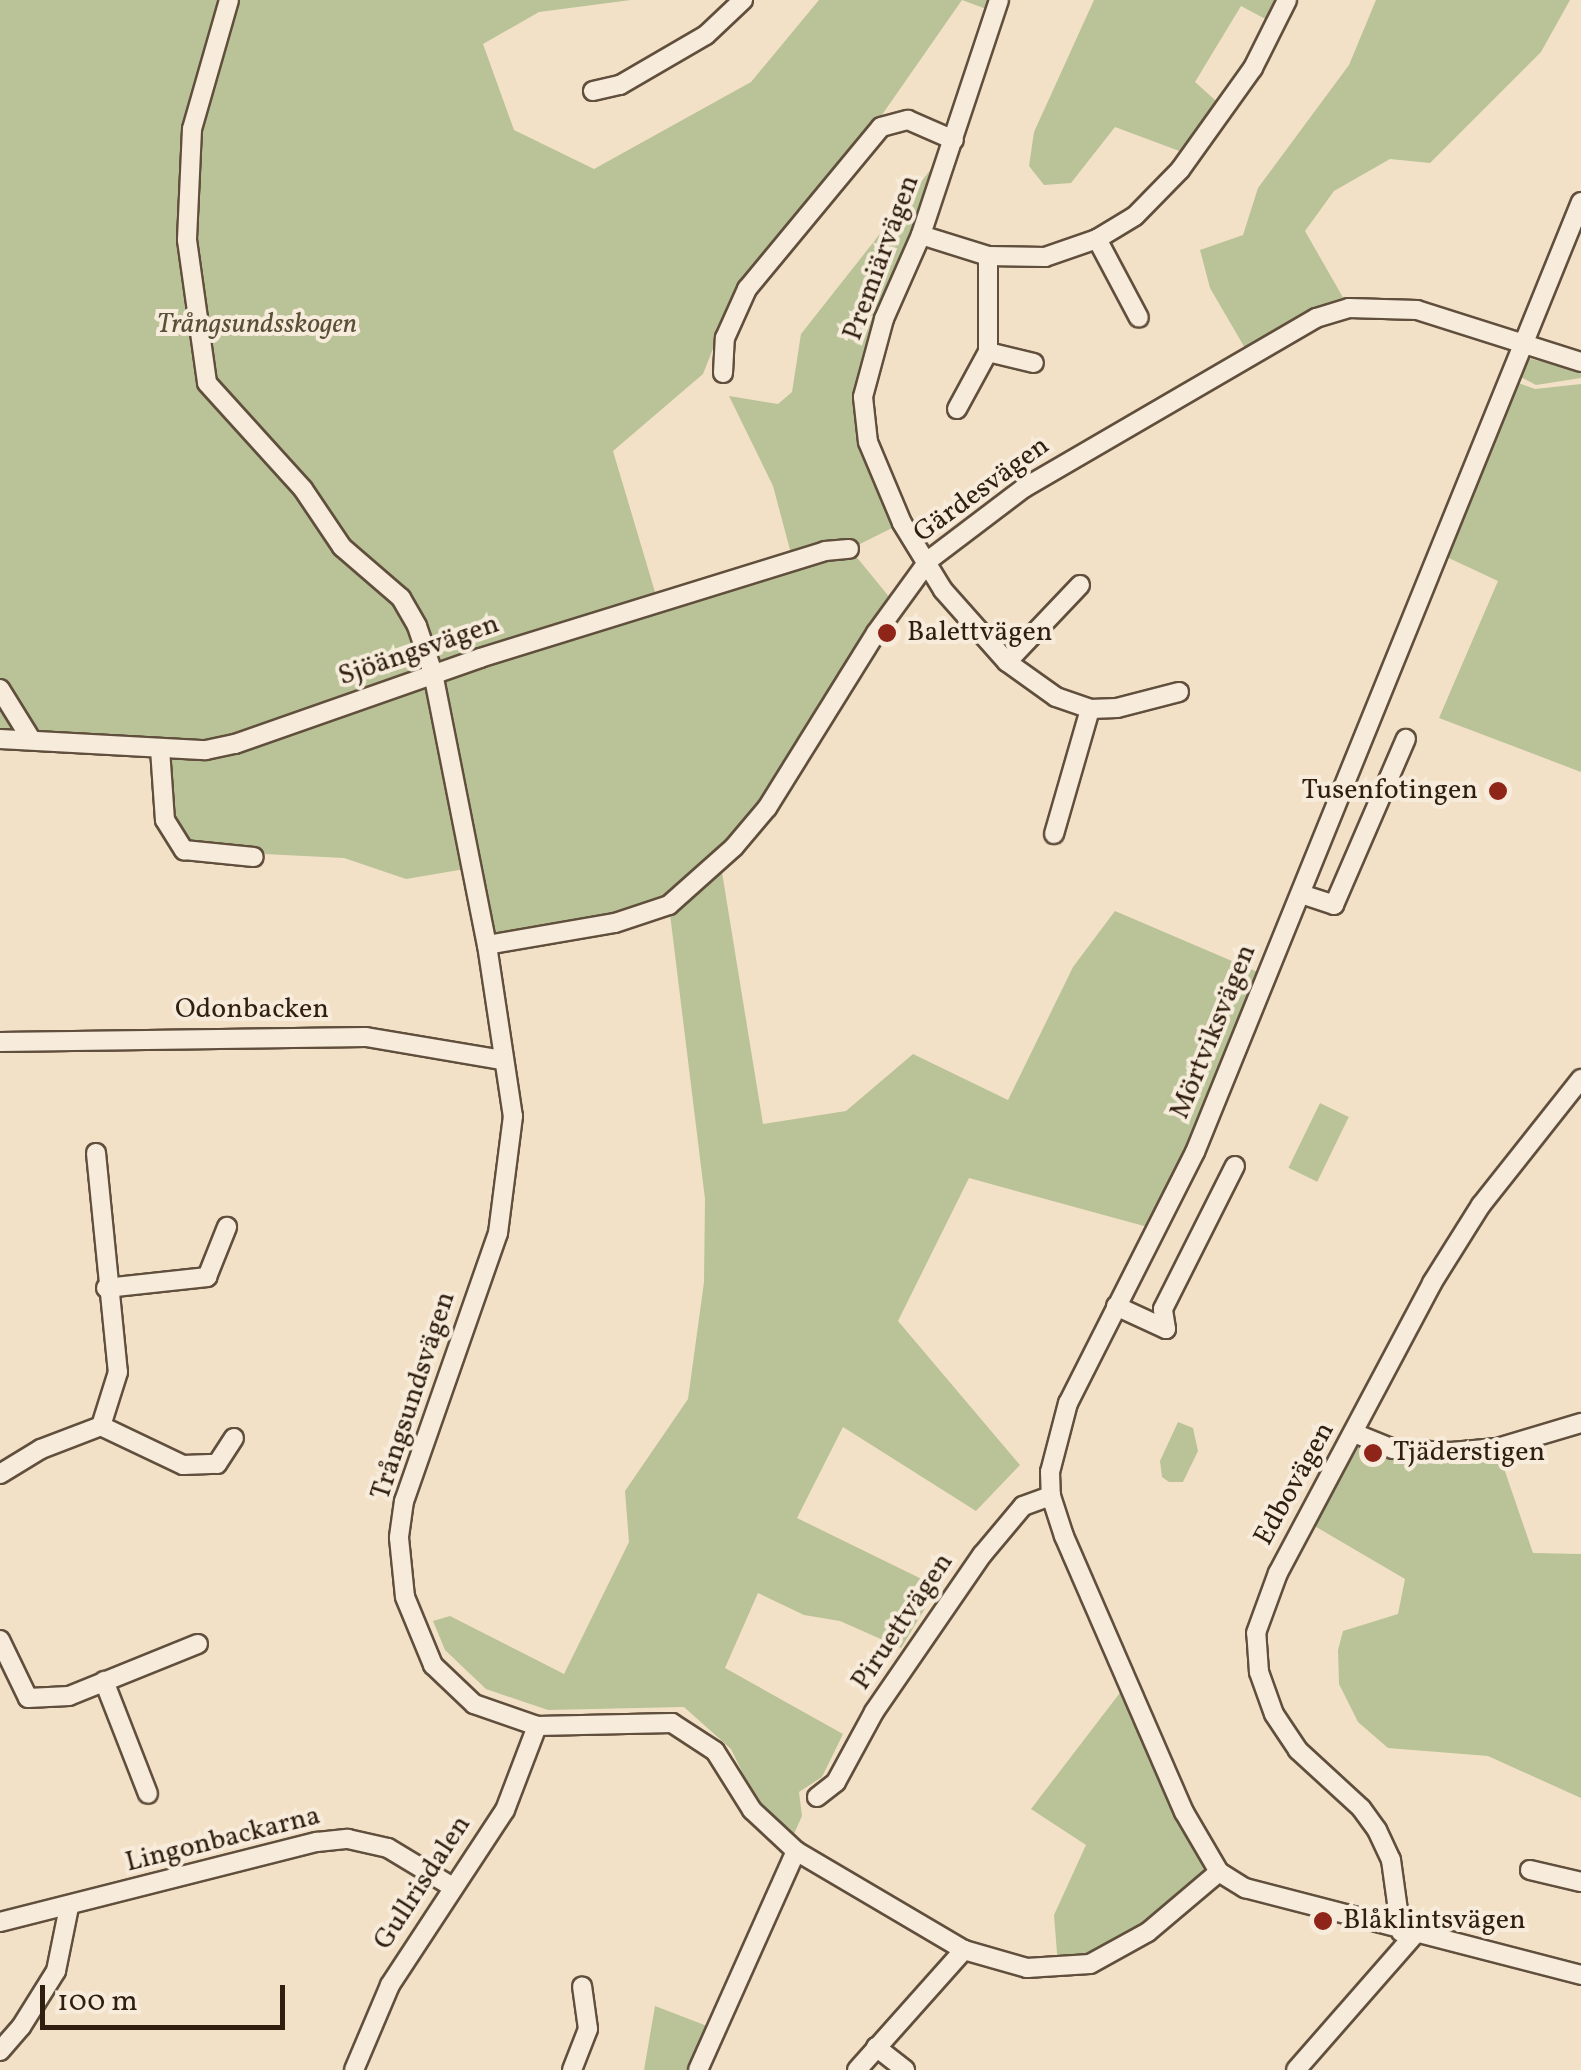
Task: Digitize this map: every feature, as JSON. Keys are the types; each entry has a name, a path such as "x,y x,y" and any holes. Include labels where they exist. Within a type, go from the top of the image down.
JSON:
{"street":[{"name":"Trångsundsvägen","path":"229,0 192,129 188,240 207,383 303,489 342,548 402,598 417,626 433,674 488,945 502,1060 514,1116 498,1234 410,1479 400,1538 405,1597 433,1666 474,1704 536,1726 672,1723 715,1751 752,1810 796,1851 964,1950 1027,1968 1090,1964 1148,1932 1219,1872"},
{"path":"593,92 620,85 706,36 743,0"},
{"name":"Premiärvägen","path":"928,560 902,523 881,479 868,442 863,397 884,319 921,235 1000,0"},
{"path":"921,235 988,256 1045,257 1097,239 1136,216 1180,170 1253,68 1287,0"},
{"name":"Premiärvägen","path":"724,373 725,338 747,289 881,127 908,120 954,140"},
{"name":"Mörtviksvägen","path":"1219,1872 1184,1812 1051,1496 1051,1466 1068,1403 1195,1152 1581,202"},
{"path":"1097,239 1139,318"},
{"path":"958,409 988,352 988,256"},
{"name":"Gärdesvägen","path":"488,945 615,923 669,905 734,847 767,808 876,633 928,560 1024,488 1316,318 1349,308 1417,310 1581,362"},
{"path":"988,352 1034,363"},
{"name":"Sjöängsvägen","path":"0,740 206,750 235,744 433,674 824,552 850,548"},
{"path":"928,560 944,590 1007,662 1056,697 1090,710 1117,708 1179,692"},
{"path":"1007,662 1080,585"},
{"path":"0,689 31,739"},
{"path":"1054,834 1090,710"},
{"path":"1301,894 1334,906 1406,739"},
{"path":"160,749 165,820 184,850 254,857"},
{"name":"Odonbacken","path":"0,1042 366,1037 502,1060"},
{"name":"Edbovägen","path":"1408,1933 1391,1860 1377,1830 1285,1731 1264,1694 1256,1652 1264,1603 1432,1283 1480,1206 1581,1079"},
{"path":"96,1153 106,1288 118,1372 101,1426"},
{"path":"1116,1306 1166,1329 1163,1309 1235,1166"},
{"path":"106,1288 208,1277 227,1226"},
{"path":"1354,1434 1393,1448 1451,1452 1496,1448 1581,1423"},
{"path":"0,1474 41,1449 101,1426 183,1465 217,1464 234,1438"},
{"name":"Piruettvägen","path":"817,1797 836,1782 874,1712 982,1555 1023,1506 1051,1496"},
{"path":"0,1640 28,1698 68,1696 198,1644"},
{"path":"104,1681 148,1794"},
{"name":"Gullrisdalen","path":"354,2070 390,1985 450,1886 505,1810 536,1726"},
{"name":"Lingonbackarna","path":"0,1922 69,1908 316,1842 348,1839 388,1848 450,1886"},
{"path":"698,2070 796,1851"},
{"path":"1530,1870 1581,1882"},
{"path":"1219,1872 1246,1888 1581,1975"},
{"path":"0,2051 21,2027 56,1971 69,1908"},
{"path":"1296,2070 1408,1933"},
{"path":"857,2070 964,1950"},
{"path":"572,2070 588,2030 582,1986"},
{"path":"876,2047 904,2070"}],"green space":[{"name":"Trångsundsskogen","path":"0,0 631,0 539,12 483,44 514,130 594,169 751,82 819,0 962,0 870,132 732,301 703,374 613,451 655,592 458,664 793,561 773,486 729,396 778,404 792,392 801,334 954,140 863,397 902,523 850,549 895,604 767,808 720,860 763,1124 846,1111 913,1054 1008,1100 1073,967 1115,911 1267,976 1155,1229 969,1178 898,1321 1020,1465 976,1511 843,1427 797,1518 938,1587 901,1648 840,1621 804,1615 758,1593 725,1668 843,1734 822,1777 799,1792 802,1816 793,1836 758,1805 731,1749 684,1707 548,1710 486,1689 445,1650 433,1621 450,1616 564,1674 629,1542 625,1491 688,1399 704,1282 705,1199 669,906 487,945 471,868 406,879 344,858 184,850 165,820 159,749 0,739"},
{"path":"962,0 999,0 997,13"},
{"path":"1094,0 1287,0 1275,24 1241,6 1195,82 1224,108 1190,155 1115,127 1071,183 1044,185 1029,166 1034,132"},
{"path":"1376,0 1570,0 1541,52 1430,163 1390,159 1334,191 1305,231 1349,308 1249,355 1210,288 1200,250 1243,235 1258,188 1349,65"},
{"path":"1523,357 1581,371 1581,378 1536,385 1517,375"},
{"path":"1510,380 1535,389 1581,384 1581,772 1439,718 1498,581 1438,553"},
{"path":"1320,1103 1349,1117 1317,1182 1288,1168"},
{"path":"1178,1422 1193,1428 1198,1451 1183,1482 1169,1482 1162,1477 1160,1461"},
{"path":"1354,1433 1393,1449 1497,1448 1533,1553 1581,1554 1581,1798 1488,1756 1388,1748 1358,1722 1339,1684 1338,1650 1343,1631 1398,1614 1405,1579 1306,1521"},
{"path":"1129,1681 1219,1872 1090,1964 1058,1966 1054,1915 1086,1845 1031,1809"},
{"path":"655,2006 715,2029 698,2070 644,2070"}],"place":[{"name":"Balettvägen","path":"887,633"},
{"name":"Tusenfotingen","path":"1498,791"},
{"name":"Tjäderstigen","path":"1373,1453"},
{"name":"Blåklintsvägen","path":"1323,1921"}]}
